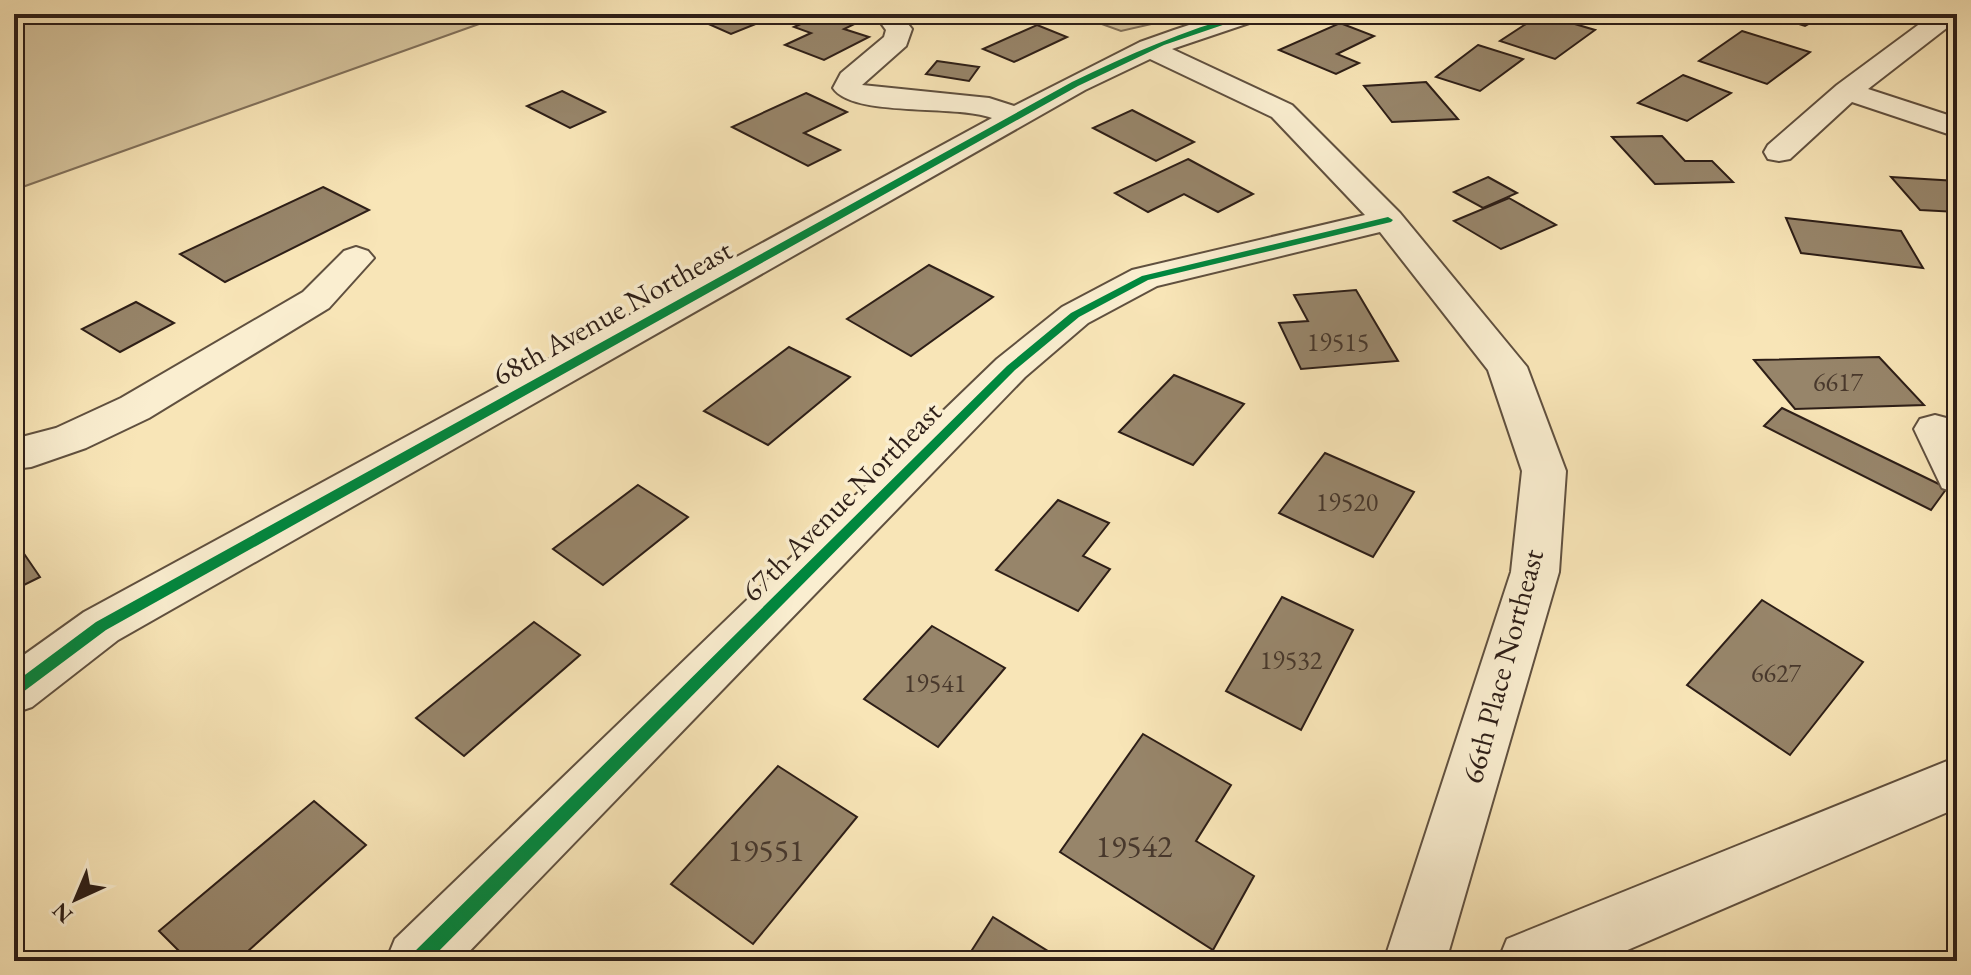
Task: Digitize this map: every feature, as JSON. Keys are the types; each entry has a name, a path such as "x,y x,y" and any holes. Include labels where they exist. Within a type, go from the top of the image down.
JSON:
{"street":[{"name":"68th Avenue Northeast","path":"14,691 101,626 1016,117 1149,48 1210,24 1252,14"},
{"path":"1779,152 1847,91 1949,14"},
{"path":"891,19 899,29 897,40 851,79 847,88 859,95 989,107 1016,117"},
{"name":"66th Place Northeast","path":"1149,48 1282,111 1388,220 1507,367 1544,471 1535,572 1415,961"},
{"path":"1847,91 1957,128"},
{"name":"67th Avenue Northeast","path":"417,961 1011,368 1075,315 1145,278 1388,220"},
{"path":"14,454 31,452 71,438 135,408 316,300 356,258"},
{"path":"1935,429 1957,477"},
{"path":"1529,961 1957,782"}],"shaded area":[{"path":"14,14 507,14 14,190"},
{"path":"1074,14 1195,14 1121,31"}],"building":[{"path":"686,14 746,14 763,21 731,34"},
{"path":"823,14 856,14 867,18 844,29 869,37 824,60 785,45 811,33 794,27"},
{"path":"1541,14 1595,30 1555,59 1500,41"},
{"path":"1767,14 1815,14 1823,16 1805,26"},
{"path":"1340,23 1374,36 1337,54 1359,63 1336,74 1279,50"},
{"path":"1037,25 1067,37 1014,62 983,49"},
{"path":"1742,31 1810,52 1767,84 1699,61"},
{"path":"1478,45 1523,59 1480,91 1436,77"},
{"path":"937,61 979,67 969,81 926,74"},
{"path":"1683,75 1731,93 1687,121 1638,103"},
{"path":"1426,82 1458,119 1392,122 1364,86"},
{"path":"562,91 605,112 570,128 527,106"},
{"path":"806,93 847,112 804,133 840,150 808,166 732,127"},
{"path":"1132,110 1194,142 1156,161 1093,128"},
{"path":"1662,136 1685,161 1712,161 1733,182 1655,184 1612,137"},
{"path":"1188,159 1253,194 1218,212 1184,194 1148,212 1115,193"},
{"path":"1488,177 1517,193 1483,208 1454,192"},
{"path":"1891,177 1957,181 1957,212 1920,210"},
{"path":"323,187 369,210 225,282 180,254"},
{"path":"1509,198 1556,225 1501,249 1454,221"},
{"path":"1786,218 1901,231 1923,268 1801,253"},
{"path":"929,265 993,297 911,356 847,319"},
{"path":"1356,290 1398,361 1301,369 1279,323 1308,321 1294,295"},
{"path":"136,302 174,323 120,352 82,329"},
{"path":"789,347 850,377 768,445 704,411"},
{"path":"1879,357 1924,405 1795,409 1754,360"},
{"path":"1174,375 1244,404 1193,465 1119,432"},
{"path":"1782,408 1947,488 1931,510 1764,426"},
{"path":"1325,453 1414,492 1373,557 1279,513"},
{"path":"638,485 688,517 603,585 553,549"},
{"path":"1058,500 1109,523 1083,556 1110,569 1078,611 996,570"},
{"path":"14,543 40,577 14,590"},
{"path":"1282,597 1353,630 1301,730 1226,691"},
{"path":"1762,600 1863,662 1790,755 1687,685"},
{"path":"534,622 580,655 464,756 416,718"},
{"path":"932,626 1005,668 938,747 864,699"},
{"path":"1143,734 1231,785 1196,841 1254,876 1213,950 1060,852"},
{"path":"778,766 857,817 753,944 671,884"},
{"path":"314,801 366,845 237,961 189,961 159,931"},
{"path":"993,917 1064,961 965,961"}],"cycle path":[{"path":"14,691 101,626 1075,84 1162,44 1252,14"},
{"path":"417,961 1011,368 1075,315 1145,278 1388,220"}]}
